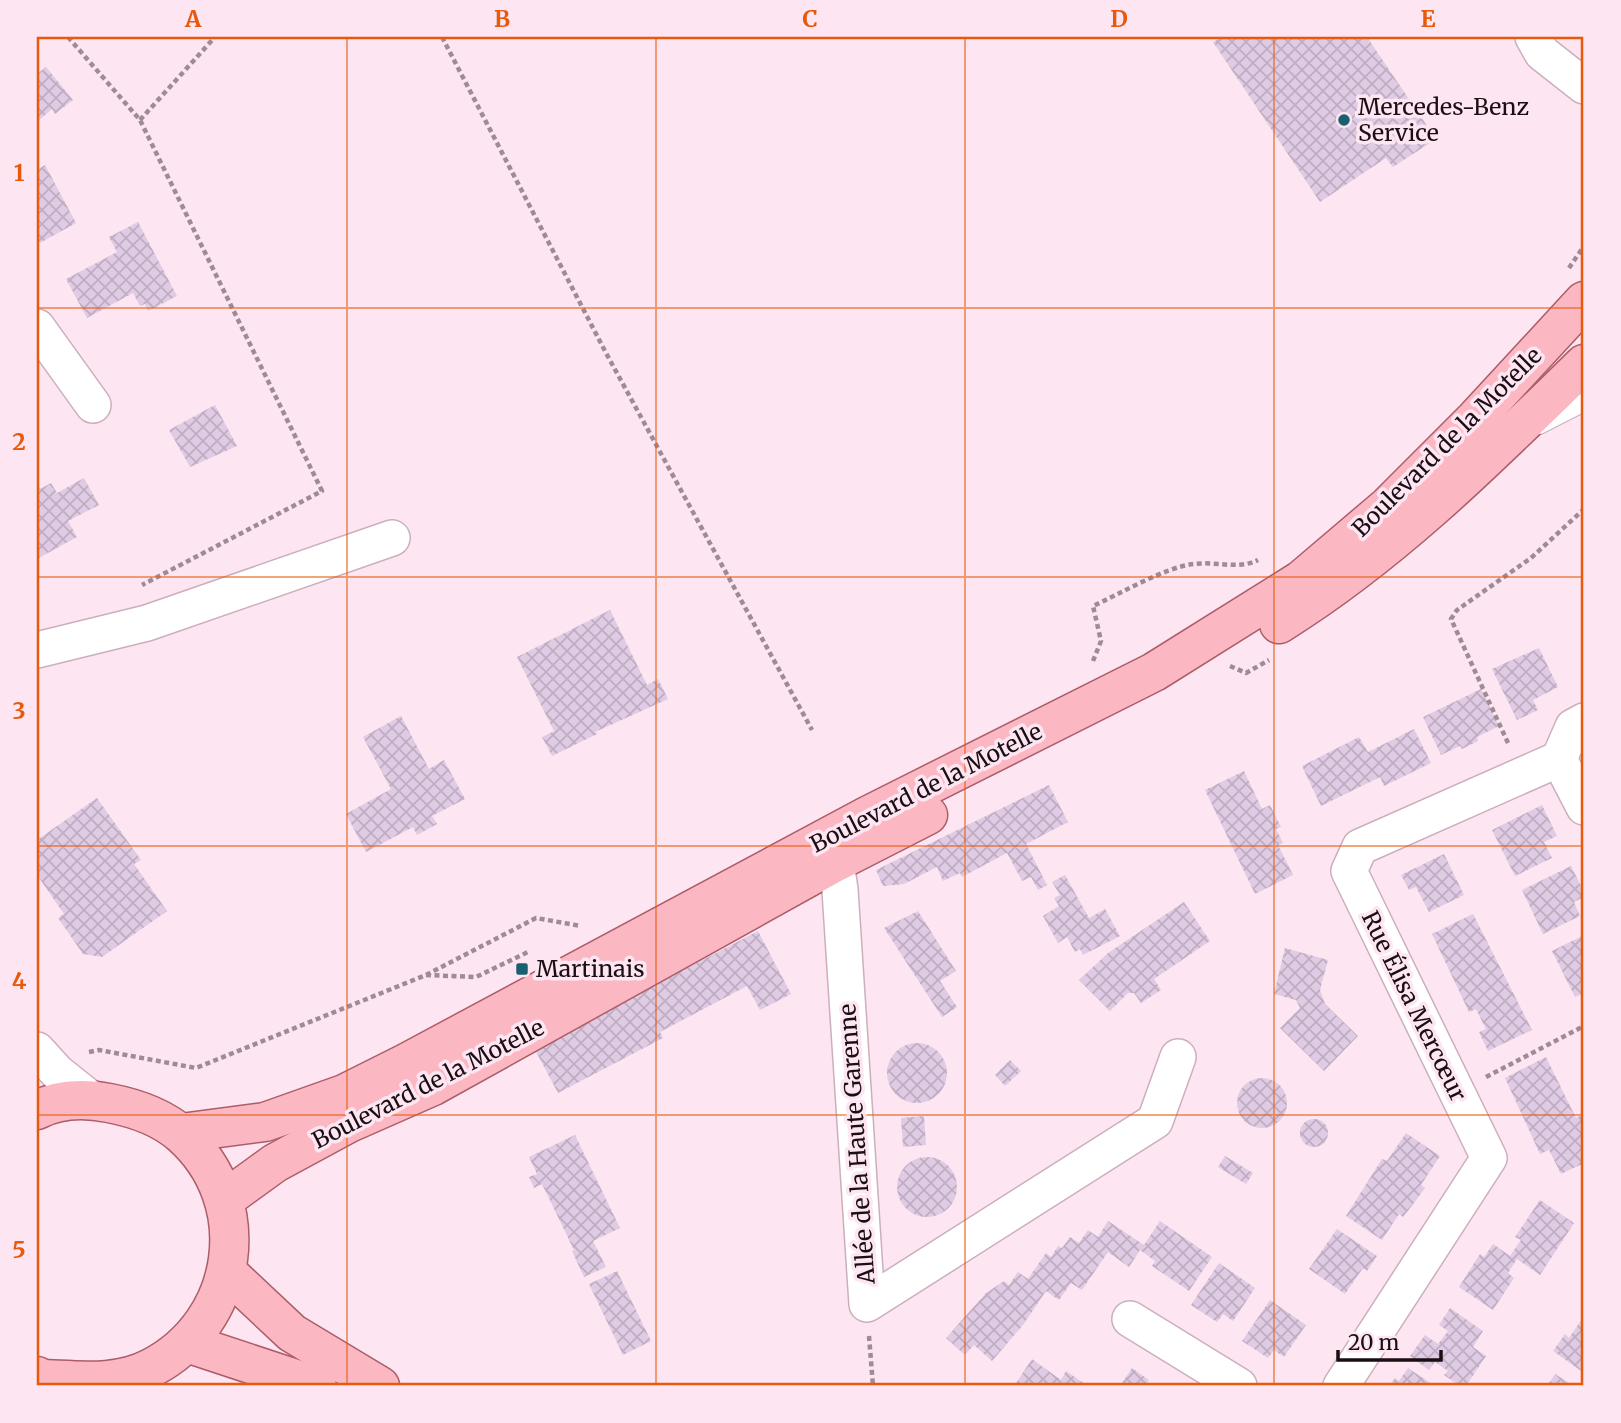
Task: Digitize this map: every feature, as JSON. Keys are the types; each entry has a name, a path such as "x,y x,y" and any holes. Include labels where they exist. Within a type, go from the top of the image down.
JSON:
{"main road":[{"name":"Boulevard de la Motelle","path":"224,1200 275,1163 349,1124 433,1086 840,846 1154,672 1301,580 1388,506 1476,418 1575,286"},
{"name":"Boulevard de la Motelle","path":"181,1133 265,1122 344,1094 840,846 1182,685 1326,595 1414,523 1502,445 1584,364"},
{"path":"37,1110 54,1101 92,1100 139,1109 181,1133 207,1163 224,1200 230,1236 227,1272 212,1311 187,1343 150,1369 116,1382 40,1380"},
{"path":"227,1272 292,1333 380,1386"},
{"path":"187,1343 317,1386"}],"street":[{"path":"1533,37 1542,53 1584,86"},
{"path":"37,327 93,405"},
{"path":"37,650 147,623 391,538"},
{"path":"1584,721 1573,727 1559,759 1584,807"},
{"name":"Rue Élisa Mercœur","path":"1341,1386 1489,1158 1349,872 1360,848 1559,759"},
{"name":"Allée de la Haute Garenne","path":"840,846 840,890 867,1304 1155,1121 1178,1057"},
{"path":"37,1050 57,1072 92,1100"},
{"path":"1130,1320 1239,1386"}],"lane":[{"path":"1502,445 1584,401"}],"path":[{"path":"68,37 141,120 322,491 141,586"},
{"path":"141,120 215,37"},
{"path":"442,37 606,353 812,730"},
{"path":"1575,286 1584,246"},
{"path":"1523,775 1451,619 1457,610 1531,558 1584,509"},
{"path":"1093,662 1101,641 1093,606 1171,570 1193,564 1250,565 1262,558"},
{"path":"81,1053 99,1049 197,1068 426,975 536,918 586,926 574,932"},
{"path":"426,975 476,977 539,947"},
{"path":"1456,1092 1584,1026"},
{"path":"867,1304 873,1386"}],"building":[{"name":"Mercedes-Benz Service","path":"1222,37 1367,37 1436,139 1393,167 1386,158 1320,202 1213,42"},
{"path":"46,67 73,100 55,114 52,109 37,122 37,74"},
{"path":"45,165 76,223 40,243 37,237 37,170"},
{"path":"138,222 177,296 148,311 145,304 140,306 133,293 87,318 66,279 117,252 109,237"},
{"path":"215,405 237,446 190,467 169,430"},
{"path":"84,478 99,505 68,521 77,537 37,559 37,482 40,489 51,483 57,493"},
{"path":"610,610 647,685 658,679 668,699 595,732 597,734 552,756 542,737 554,731 517,657"},
{"path":"1539,648 1558,687 1533,700 1538,710 1517,720 1492,669"},
{"path":"1481,689 1499,726 1477,737 1478,741 1462,749 1460,746 1441,755 1423,717"},
{"path":"401,716 429,769 444,760 465,799 432,816 437,824 417,835 413,827 366,852 346,814 391,789 363,737"},
{"path":"1414,729 1431,763 1384,786 1380,777 1321,806 1302,766 1359,737 1368,752"},
{"path":"1244,771 1262,809 1270,805 1281,827 1276,829 1283,843 1278,845 1293,875 1255,894 1205,790"},
{"path":"1049,785 1068,822 1026,844 1047,885 1038,890 1031,877 1022,881 1007,853 962,877 960,873 943,881 937,867 904,884 883,886 876,870"},
{"path":"97,798 141,860 134,864 167,911 102,957 83,954 58,918 64,914 37,875 37,840"},
{"path":"1542,805 1557,836 1544,842 1552,858 1515,876 1492,830"},
{"path":"1444,854 1464,895 1429,912 1416,887 1409,890 1401,875"},
{"path":"1571,866 1584,892 1584,897 1574,902 1580,916 1543,934 1522,890"},
{"path":"1065,875 1089,918 1105,909 1120,936 1083,955 1080,949 1075,952 1067,937 1058,943 1043,916 1059,906 1054,898 1060,895 1052,882"},
{"path":"1184,902 1210,941 1154,979 1161,990 1141,1003 1134,993 1128,993 1110,1011 1079,980 1108,953"},
{"path":"918,911 956,971 940,981 957,1007 942,1017 884,928"},
{"path":"1473,914 1532,1030 1488,1051 1479,1032 1486,1029 1476,1009 1469,1012 1432,934"},
{"path":"758,931 791,994 760,1010 747,986 660,1032 663,1038 558,1093 534,1048"},
{"path":"1584,935 1584,993 1575,997 1552,951"},
{"path":"1285,948 1328,960 1320,990 1325,1004 1358,1036 1324,1071 1280,1028 1300,1008 1296,1000 1274,994"},
{"path":"917,1043 938,1052 947,1073 938,1094 917,1103 896,1094 887,1073 896,1052"},
{"path":"1546,1057 1576,1118 1584,1114 1584,1163 1561,1174 1549,1150 1540,1154 1505,1078"},
{"path":"1010,1060 1021,1071 1005,1086 995,1075"},
{"path":"1262,1078 1280,1085 1287,1103 1280,1121 1262,1128 1244,1121 1237,1103 1244,1085"},
{"path":"924,1116 926,1145 903,1147 901,1118"},
{"path":"1314,1119 1324,1123 1328,1133 1324,1143 1314,1147 1304,1143 1300,1133 1304,1123"},
{"path":"1406,1133 1440,1156 1421,1185 1425,1188 1403,1217 1399,1214 1382,1240 1346,1216 1382,1159 1387,1161"},
{"path":"575,1135 620,1228 593,1241 606,1267 584,1277 542,1184 534,1188 529,1177 537,1174 529,1157"},
{"path":"1225,1156 1253,1173 1246,1184 1218,1167"},
{"path":"927,1157 948,1166 957,1187 948,1208 927,1217 906,1208 897,1187 906,1166"},
{"path":"1540,1200 1574,1223 1540,1275 1517,1259 1508,1273 1514,1278 1493,1310 1459,1287 1480,1254 1484,1257 1493,1244 1510,1256 1521,1240 1515,1237"},
{"path":"1108,1221 1144,1245 1160,1221 1212,1257 1189,1291 1152,1266 1155,1261 1140,1250 1129,1267 1108,1252 1082,1290 1071,1283 1059,1300 1046,1291 1023,1325 992,1361 974,1345 965,1355 946,1338 986,1293 1004,1281 1009,1285 1018,1272 1028,1279 1046,1253 1051,1257 1058,1246 1062,1248 1070,1237 1079,1243 1088,1230 1098,1237"},
{"path":"1337,1229 1377,1256 1367,1271 1363,1268 1345,1294 1309,1269"},
{"path":"1219,1263 1255,1288 1233,1321 1223,1314 1217,1322 1191,1305"},
{"path":"617,1271 651,1341 623,1355 589,1284"},
{"path":"1270,1300 1306,1325 1284,1357 1274,1350 1268,1358 1242,1341"},
{"path":"1450,1308 1483,1331 1473,1347 1486,1356 1466,1386 1460,1386 1444,1375 1448,1371 1435,1362 1429,1370 1410,1356 1425,1335 1438,1344 1448,1331 1439,1325"},
{"path":"1584,1316 1584,1373 1553,1351 1565,1334 1569,1338"},
{"path":"1032,1359 1061,1380 1066,1371 1088,1386 1014,1386"},
{"path":"1132,1368 1149,1380 1145,1386 1120,1386"},
{"path":"1408,1368 1435,1386 1389,1386 1395,1378 1399,1381"},
{"path":"1555,1374 1574,1386 1547,1386"}],"place":[{"name":"Mercedes-Benz Service","path":"1344,120"},
{"name":"Martinais","path":"522,969"}]}
